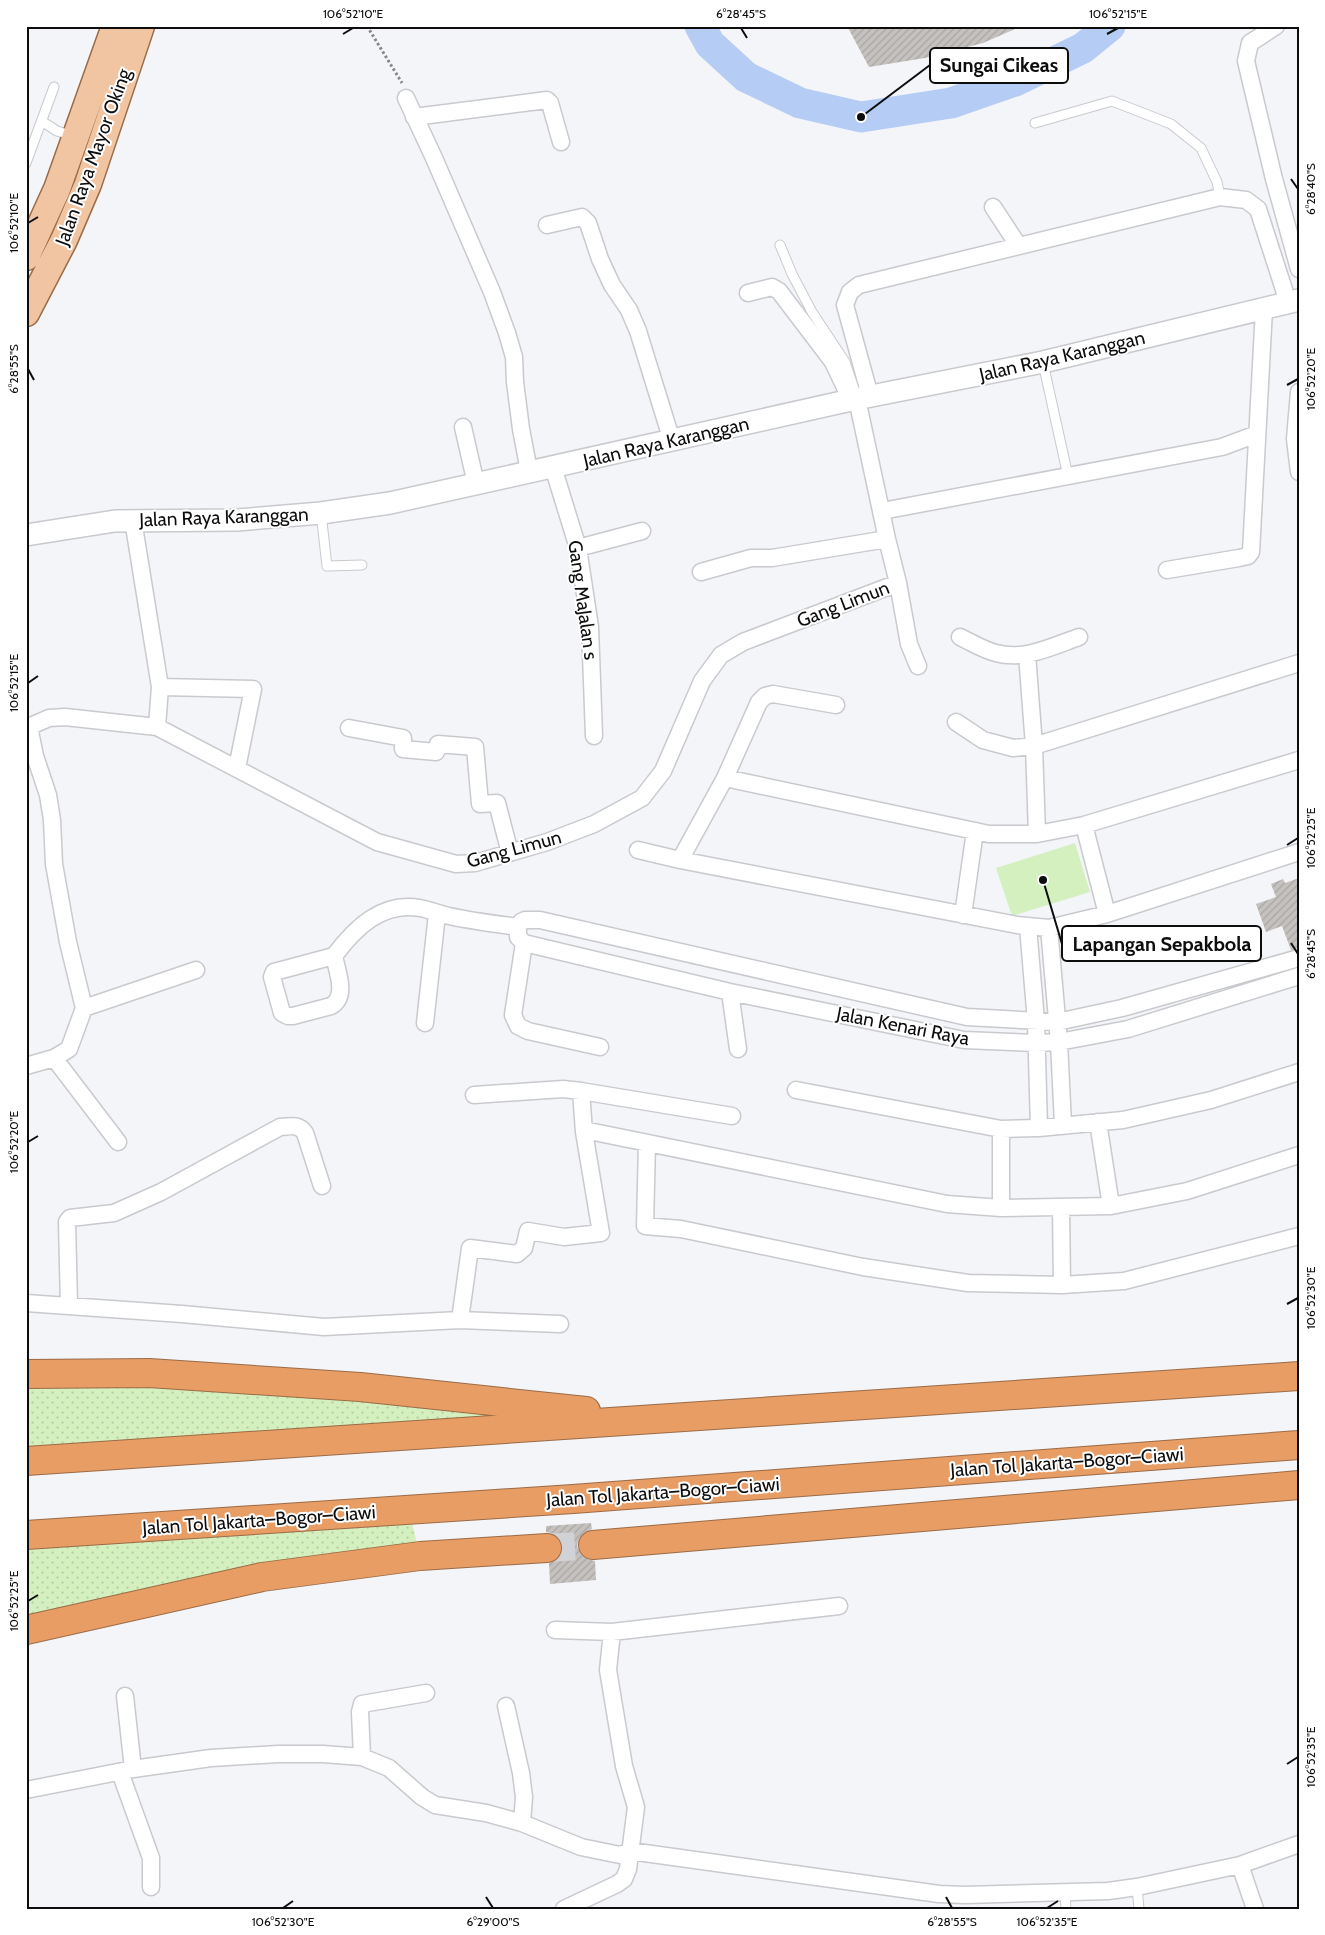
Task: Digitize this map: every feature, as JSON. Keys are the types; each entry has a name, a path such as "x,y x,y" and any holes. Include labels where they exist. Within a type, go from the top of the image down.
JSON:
{"highway":[{"path":"26,1374 149,1373 360,1387 660,1419"},
{"path":"26,1461 1299,1376"},
{"name":"Jalan Tol Jakarta–Bogor–Ciawi","path":"26,1535 573,1499 1299,1445"},
{"path":"593,1545 1299,1485"},
{"path":"26,1630 262,1578 420,1556 548,1548"}],"main road":[{"name":"Jalan Raya Mayor Oking","path":"26,258 57,189 115,26"},
{"name":"Jalan Raya Mayor Oking","path":"26,313 64,240 88,184 141,26"}],"street":[{"path":"1276,26 1250,43 1246,61 1274,179 1299,269"},
{"path":"406,98 492,292 507,333 514,356 521,429 529,471"},
{"path":"414,117 547,100 550,103 561,142"},
{"path":"918,666 909,644 859,398 845,305 850,292 859,285 1220,196 1246,200 1258,209 1293,301"},
{"path":"994,207 1018,245"},
{"path":"547,225 582,218 588,223 600,259 612,285 629,310 638,331 672,441"},
{"path":"748,293 772,286 778,291 859,398"},
{"name":"Jalan Raya Karanggan","path":"26,535 115,521 238,520 321,513 390,504 529,471 672,441 859,398 1043,362 1293,301"},
{"path":"1167,570 1239,558 1248,556 1251,552 1264,309"},
{"path":"1299,392 1295,439 1299,472"},
{"path":"463,427 476,484"},
{"path":"882,511 1222,447 1257,434"},
{"name":"Gang MaJalan s","path":"553,467 578,548 590,627 594,736"},
{"path":"133,520 160,687 157,727"},
{"path":"578,548 642,531"},
{"path":"701,572 751,558 772,558 887,539"},
{"name":"Gang Limun","path":"28,727 49,718 65,717 157,727 376,842 456,864 476,863 547,842 594,824 642,798 662,771 702,681 722,655 743,642 898,583"},
{"path":"960,636 995,653 1008,655 1027,654 1079,637"},
{"path":"1027,654 1034,746 1037,834"},
{"path":"956,722 983,740 1014,748 1034,746 1299,663"},
{"path":"160,687 253,689 237,768"},
{"path":"680,860 725,778 759,702 765,696 773,694 836,705"},
{"path":"26,1066 54,1058 69,1048 84,1008 68,942 54,864 52,820 48,795 28,727"},
{"path":"349,728 403,738 403,749 436,752 438,744 475,747 480,804 497,803 510,853"},
{"path":"725,778 989,834 1037,834 1084,826 1299,760"},
{"path":"1084,826 1107,914"},
{"path":"963,915 975,831"},
{"path":"638,850 680,860 963,915 1028,927 1049,928 1107,914 1299,852"},
{"name":"Jalan Kenari Raya","path":"334,956 350,935 373,916 395,908 419,908 437,914 518,927 525,920 540,920 967,1017 1057,1022 1122,1008 1299,958"},
{"path":"425,1023 437,914"},
{"path":"518,927 518,937 524,943 513,1015 518,1026 528,1031 600,1047"},
{"path":"1028,927 1036,1021 1039,1128"},
{"path":"1049,928 1064,1125"},
{"name":"Jalan Kenari Raya","path":"524,943 730,992 964,1040 1059,1042 1128,1029 1299,976"},
{"path":"334,956 341,989 336,1004 293,1016 282,1013 272,977 274,972 334,956"},
{"path":"84,1008 196,970"},
{"path":"730,992 738,1049"},
{"path":"54,1058 118,1142"},
{"path":"796,1090 1000,1130 1123,1120 1211,1100 1299,1072"},
{"path":"474,1095 562,1089 732,1116"},
{"path":"460,1320 470,1248 517,1254 524,1248 528,1231 564,1237 601,1233 584,1132 581,1091"},
{"path":"1098,1122 1111,1206"},
{"path":"69,1306 67,1222 70,1218 114,1213 161,1192 280,1127 297,1126 302,1128 322,1186"},
{"path":"1000,1130 1001,1208"},
{"path":"589,1131 948,1204 1001,1208 1111,1206 1187,1191 1299,1156"},
{"path":"647,1143 645,1226 681,1229 863,1267 968,1282 1062,1285 1124,1281 1299,1236"},
{"path":"1061,1207 1062,1285"},
{"path":"26,1303 182,1314 324,1327 460,1320 560,1324"},
{"path":"556,1630 612,1632 839,1606"},
{"path":"564,1909 617,1884 624,1879 628,1868 636,1807 624,1766 608,1670 612,1632"},
{"path":"362,1757 360,1712 362,1704 426,1693"},
{"path":"125,1696 127,1770 151,1858 151,1887"},
{"path":"506,1706 521,1773 524,1797 522,1823"},
{"path":"26,1790 127,1770 211,1758 278,1754 323,1754 362,1757 389,1768 422,1797 435,1805 486,1813 522,1823 581,1847 620,1855 630,1851 939,1894 1066,1901 1137,1888 1240,1864 1299,1844"},
{"path":"1240,1864 1255,1909"}],"lane":[{"path":"26,163 54,87"},
{"path":"1035,123 1112,101 1171,124 1201,148 1217,182 1220,196"},
{"path":"42,122 57,131 76,137"},
{"path":"780,245 792,274 812,312 845,362 859,398"},
{"path":"1043,362 1068,476"},
{"path":"321,513 327,566 362,565"},
{"path":"1137,1888 1139,1909"}],"path":[{"path":"367,26 401,81 406,98"}],"green space":[{"path":"1075,843 1090,892 1012,916 996,868"},
{"path":"26,1374 660,1419 26,1462"},
{"path":"409,1510 420,1556 26,1630 26,1535"}],"building":[{"path":"847,26 1022,26 983,43 925,58 869,67"},
{"path":"1299,878 1299,948 1291,950 1282,926 1266,932 1256,904 1276,897 1271,884 1283,879 1285,883"},
{"path":"591,1523 592,1529 584,1533 579,1539 577,1546 581,1554 587,1559 595,1561 596,1580 550,1584 549,1563 555,1561 561,1555 562,1547 560,1540 554,1534 546,1532 546,1526"}],"waterway":[{"path":"700,26 710,44 746,77 800,103 861,117 951,103 1015,81 1083,48 1110,26"}],"tunnel":[{"path":"547,1548 593,1545"}],"place":[{"name":"Sungai Cikeas","path":"861,117"},
{"name":"Lapangan Sepakbola","path":"1043,880"}]}
